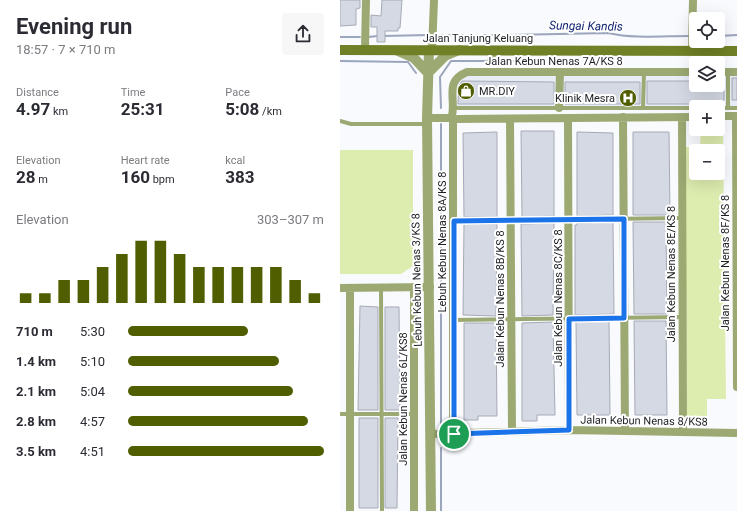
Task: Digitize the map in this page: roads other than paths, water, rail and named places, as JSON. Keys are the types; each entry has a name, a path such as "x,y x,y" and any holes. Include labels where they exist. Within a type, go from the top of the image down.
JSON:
{"main road":[{"name":"Jalan Tanjung Keluang","path":"340,50 502,49 737,51"}],"street":[{"path":"365,50 366,0"},
{"path":"430,50 434,0"},
{"path":"692,50 693,0"},
{"path":"393,50 408,54 414,58 428,73 445,56 459,50"},
{"name":"Lebuh Kebun Nenas 3/KS 8","path":"430,50 427,121 430,287 431,511"},
{"name":"Jalan Kebun Nenas 7A/KS 8","path":"454,120 452,86 454,80 467,72 689,72"},
{"path":"559,108 560,72"},
{"path":"728,72 737,72"},
{"path":"725,116 736,116"},
{"name":"Jalan Kebun Nenas 8F/KS 8","path":"736,116 737,387"},
{"path":"623,117 625,430"},
{"name":"Jalan Kebun Nenas 8E/KS 8","path":"682,117 683,432"},
{"path":"427,121 510,118 689,117"},
{"name":"Jalan Kebun Nenas 8B/KS 8","path":"510,118 512,432"},
{"name":"Jalan Kebun Nenas 8C/KS 8","path":"568,118 569,430"},
{"name":"Lebuh Kebun Nenas 8A/KS 8","path":"454,120 454,434"},
{"name":"Jalan Kebun Nenas 6L/KS8","path":"414,287 414,511"},
{"path":"340,288 430,287"},
{"path":"350,288 350,511"},
{"name":"Jalan Kebun Nenas 8/KS8","path":"431,434 569,430 737,433"}],"lane":[{"path":"489,60 502,49"},
{"path":"643,108 644,72"},
{"path":"728,72 728,108 737,108"},
{"path":"453,108 689,108"},
{"path":"340,121 351,124 427,121"},
{"path":"454,221 682,218"},
{"path":"381,288 382,511"},
{"path":"453,320 683,317"},
{"path":"340,414 413,414"}],"waterway":[{"name":"Sungai Kandis","path":"505,35 608,33 638,37 689,36"},
{"name":"Sungai Kandis","path":"383,36 429,35"},
{"name":"Sungai Kandis","path":"438,35 498,35"},
{"name":"Sungai Kandis","path":"725,36 737,35"},
{"name":"Sungai Kandis","path":"368,37 378,36"},
{"name":"Sungai Kandis","path":"340,37 360,37"},
{"path":"340,61 408,62 416,73"},
{"path":"441,108 440,77 451,61 515,61"},
{"path":"441,124 441,424"},
{"path":"441,448 441,511"}],"place":[{"name":"MR.DIY","path":"466,91"},
{"name":"Klinik Mesra","path":"628,98"}]}
